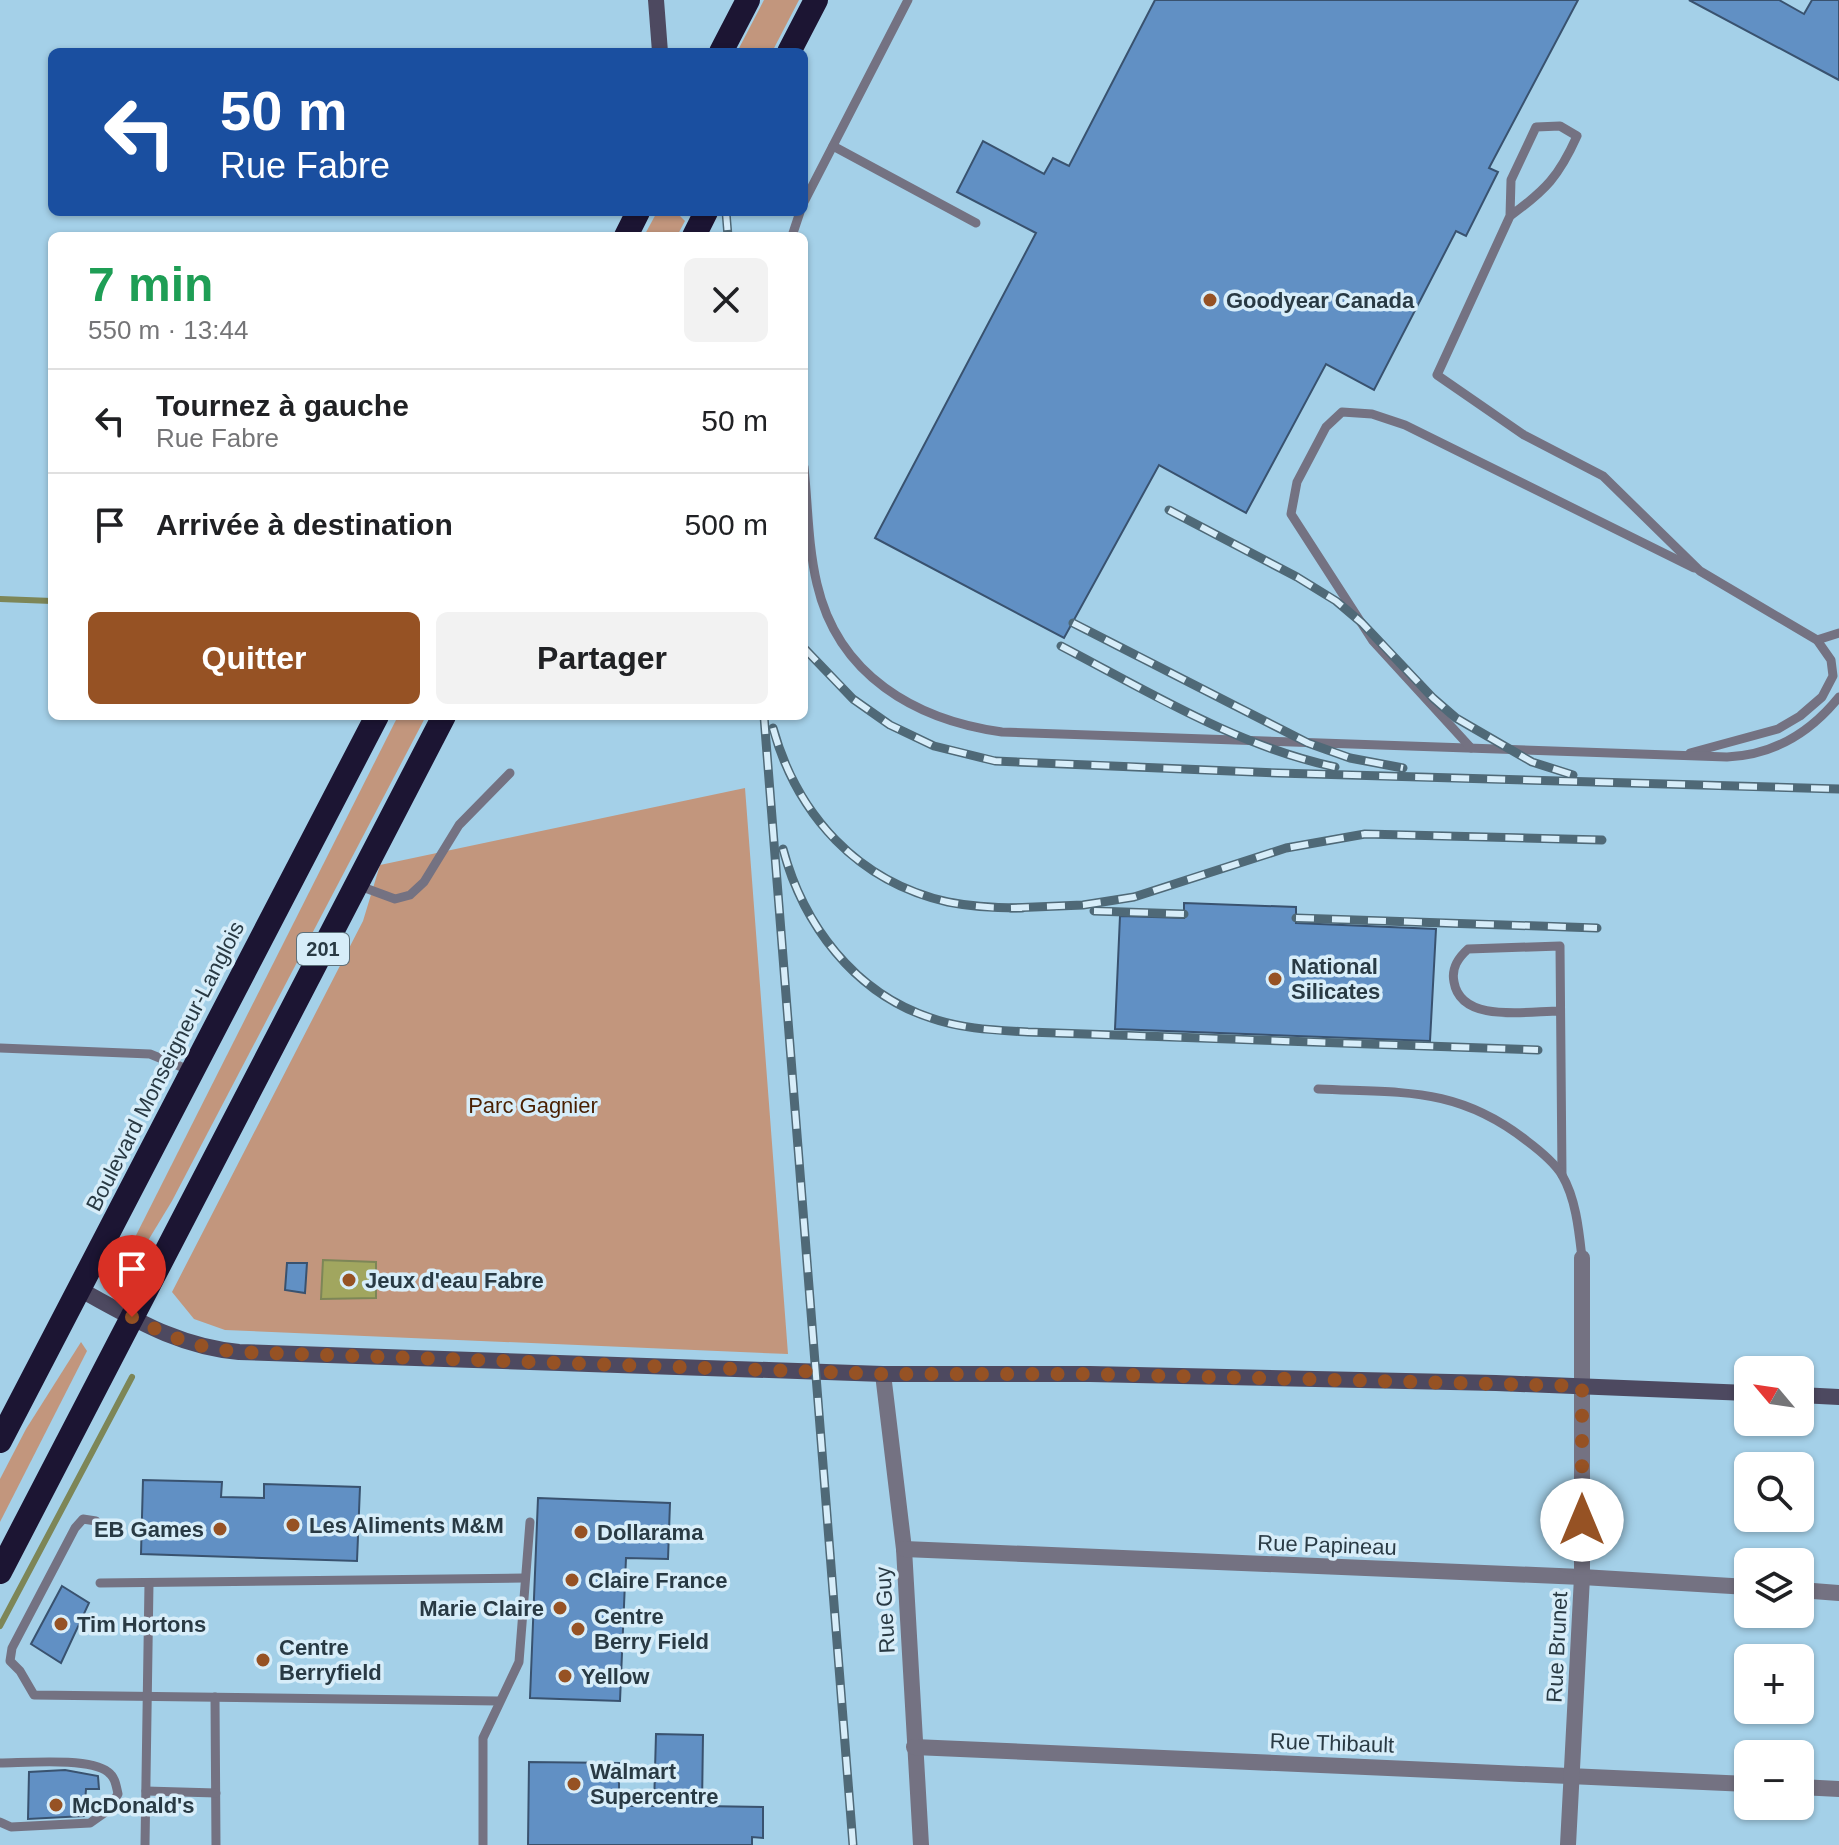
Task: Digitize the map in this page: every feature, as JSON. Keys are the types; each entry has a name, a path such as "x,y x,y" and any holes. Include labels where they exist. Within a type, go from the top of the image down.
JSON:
{"highway":[{"path":"723,48 748,0"},
{"path":"791,48 816,0"},
{"name":"Boulevard Monseigneur-Langlois","path":"0,1441 375,720"},
{"name":"201","path":"0,1572 442,720"}],"street":[{"path":"656,0 660,48"},
{"name":"Rue Brunet","path":"1568,1845 1582,1577 1582,1258"},
{"path":"79,1289 180,1341 214,1350 239,1352 883,1374 1106,1375 1734,1392"},
{"name":"Rue Guy","path":"883,1374 904,1549 921,1845"},
{"path":"1814,1396 1839,1397"},
{"name":"Rue Papineau","path":"904,1549 1734,1586"},
{"path":"1814,1591 1839,1593"},
{"name":"Rue Thibault","path":"914,1747 1734,1783"},
{"path":"1814,1788 1839,1789"}],"lane":[{"path":"808,194 908,0"},
{"path":"1510,216 1542,193 1566,159 1577,136 1560,126 1536,127 1511,180 1510,216 1437,375 1524,435 1603,476 1700,571"},
{"path":"833,146 976,223"},
{"path":"1471,748 1373,641 1291,514 1297,482 1326,427 1342,412 1372,414 1405,425 1700,571 1817,640 1831,660 1833,676 1822,697 1800,716 1778,729 1679,756"},
{"path":"808,503 817,585 834,628 858,667 895,695 940,717 981,729 1744,756 1773,749 1815,724 1839,697"},
{"path":"1817,640 1839,633"},
{"path":"357,885 395,899 410,895 424,882 459,825 510,773"},
{"path":"1560,1011 1485,1012 1468,1005 1456,994 1453,977 1456,960 1468,949 1560,946 1562,1175 1578,1220 1582,1258"},
{"path":"0,1048 150,1054 192,1071"},
{"path":"1318,1089 1426,1094 1457,1101 1487,1114 1516,1132 1542,1152 1562,1175"},
{"path":"102,1531 96,1521 83,1519 75,1528 12,1648 10,1661 20,1671 34,1695 498,1701"},
{"path":"483,1845 483,1738 519,1662 530,1522"},
{"path":"100,1583 524,1578"},
{"path":"145,1845 149,1583"},
{"path":"215,1697 216,1845"},
{"path":"0,1763 66,1762 96,1766 108,1772 116,1782 118,1794 107,1811 90,1823 11,1827 0,1822"},
{"path":"146,1791 216,1793"}],"green space":[{"path":"764,0 799,0 774,48 739,48"},
{"path":"655,216 680,216 685,221 679,232 646,232"},
{"path":"396,720 424,720 172,1201 126,1277 118,1271"},
{"name":"Parc Gagnier","path":"745,788 788,1354 225,1330 194,1319 172,1292 363,921 380,865"},
{"path":"81,1342 87,1351 0,1522 0,1479 26,1429"}],"shaded area":[{"name":"Jeux d'eau Fabre","path":"323,1260 376,1262 376,1298 321,1299"}],"building":[{"name":"Goodyear Canada","path":"1155,0 1578,0 1489,168 1498,172 1466,236 1456,231 1374,390 1326,364 1246,513 1159,465 1064,638 875,538 1036,233 957,192 983,141 1044,174 1053,158 1069,166"},
{"path":"1689,0 1779,0 1804,14 1812,0 1839,0 1839,80"},
{"name":"National Silicates","path":"1184,903 1296,907 1296,923 1436,929 1430,1041 1115,1029 1120,916 1184,918"},
{"path":"287,1263 307,1263 305,1293 285,1290"},
{"path":"143,1480 222,1482 221,1497 264,1498 264,1484 360,1487 357,1561 141,1554"},
{"name":"Centre Berry Field","path":"538,1498 670,1503 668,1559 626,1558 620,1701 530,1698"},
{"name":"Tim Hortons","path":"62,1586 89,1603 61,1663 31,1644"},
{"name":"Walmart Supercentre","path":"656,1734 703,1735 702,1806 763,1807 763,1838 752,1837 752,1845 528,1845 529,1762 619,1763 619,1806 654,1806"},
{"name":"McDonald's","path":"65,1770 98,1776 99,1789 86,1789 84,1816 28,1819 29,1772"}],"waterway":[{"path":"0,599 48,601"},
{"path":"0,1626 132,1377"}],"railway":[{"path":"726,216 728,232"},
{"path":"1169,510 1297,577 1336,601 1456,718 1532,762 1573,775"},
{"path":"1073,623 1308,743 1350,758 1403,768"},
{"path":"1061,646 1228,732 1299,758 1335,767"},
{"path":"808,652 853,699 890,725 934,746 995,761 1278,773 1839,789"},
{"path":"764,720 853,1845"},
{"path":"773,728 784,760 815,816 859,861 886,879 948,902 1022,908"},
{"path":"1011,908 1083,905 1134,897 1286,848 1365,834 1602,840"},
{"path":"783,849 804,904 836,952 878,992 903,1007 943,1022 1028,1032 1538,1050"},
{"path":"1094,911 1184,914"},
{"path":"1296,918 1597,928"}],"place":[{"name":"Goodyear Canada","path":"1210,300"},
{"name":"National Silicates","path":"1275,979"},
{"name":"Jeux d'eau Fabre","path":"349,1280"},
{"name":"Les Aliments M&M","path":"293,1525"},
{"name":"EB Games","path":"220,1529"},
{"name":"Dollarama","path":"581,1532"},
{"name":"Claire France","path":"572,1580"},
{"name":"Marie Claire","path":"560,1608"},
{"name":"Tim Hortons","path":"61,1624"},
{"name":"Centre Berry Field","path":"578,1629"},
{"name":"Centre Berryfield","path":"263,1660"},
{"name":"Yellow","path":"565,1676"},
{"name":"Walmart Supercentre","path":"574,1784"},
{"name":"McDonald's","path":"56,1805"}],"route":[{"path":"132,1317 180,1341 214,1350 239,1352 883,1374 1090,1374 1582,1386 1582,1520"}]}
